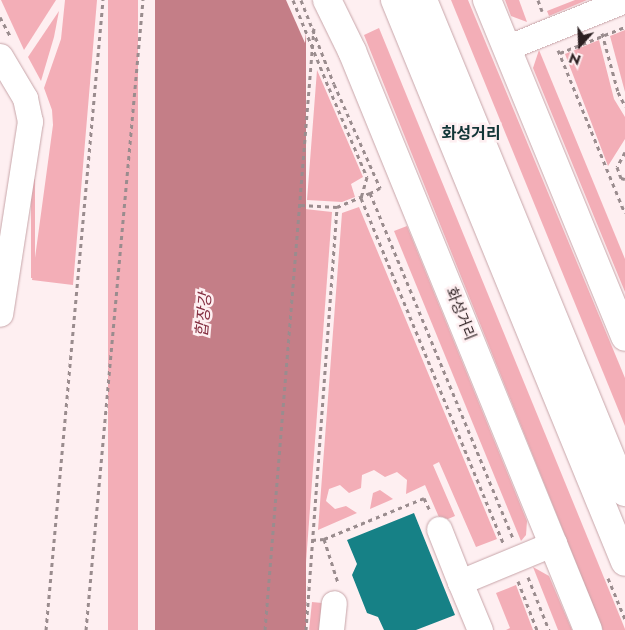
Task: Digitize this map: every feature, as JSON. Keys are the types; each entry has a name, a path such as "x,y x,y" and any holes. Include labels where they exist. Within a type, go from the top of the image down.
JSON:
{"main road":[{"path":"395,0 625,562"},
{"path":"423,0 625,492"},
{"path":"486,0 625,337"},
{"name":"화성거리","path":"321,10 352,51 588,630"}],"street":[{"path":"506,48 625,0"},
{"path":"0,56 25,98 30,121 0,314"},
{"path":"439,529 480,630"},
{"path":"460,582 554,543"},
{"path":"331,630 334,603"}],"path":[{"path":"46,630 103,0"},
{"path":"86,630 143,0"},
{"path":"293,0 367,177 361,198 515,559 549,630"},
{"path":"301,0 334,84 380,188 337,207 301,205"},
{"path":"544,0 538,1 625,213"},
{"path":"265,630 301,205 321,10"},
{"path":"560,53 625,27"},
{"path":"600,28 625,106"},
{"path":"625,152 617,167 620,178 625,179"},
{"path":"370,193 515,559 537,630"},
{"path":"306,630 337,207"},
{"path":"312,540 324,539 424,498 439,529"}],"shaded area":[{"path":"1,0 56,0 24,50"},
{"path":"65,0 97,0 73,285 32,280 53,125 52,110 44,88 61,39"},
{"path":"108,0 138,0 138,630 108,630"},
{"path":"451,0 468,0 625,378 625,426"},
{"path":"505,0 519,0 527,22 511,16"},
{"path":"575,0 587,0 549,16 547,11"},
{"path":"59,11 54,37 41,81 28,57"},
{"path":"379,28 625,630 603,630 364,35"},
{"path":"625,30 625,92 610,36"},
{"path":"599,40 614,99 625,117 625,139 608,166 565,54"},
{"path":"539,50 625,259 625,292 533,68"},
{"path":"317,70 363,177 351,184 355,197 342,202 307,200"},
{"path":"31,179 35,179 35,278 31,278"},
{"path":"359,207 497,539 476,547 439,462 433,465 455,516 441,522 425,485 406,494 407,480 397,472 385,477 374,470 362,475 361,488 349,493 340,485 329,489 326,501 335,509 346,506 357,513 318,530 342,213"},
{"path":"305,209 332,212 301,630 269,630"},
{"path":"407,226 527,521 526,535 521,541 394,231"},
{"path":"380,490 393,499 370,509 373,493"},
{"path":"533,567 549,576 572,630 558,630"},
{"path":"516,585 533,630 506,630 510,628 496,593"},
{"path":"312,602 322,603 319,630 309,630"}],"water":[{"name":"합장강","path":"155,0 306,0 306,630 155,630"}],"pier":[{"path":"286,0 309,0 305,43"}],"building":[{"path":"414,513 455,615 416,630 384,630 378,617 367,613 352,575 357,564 347,540"}],"district":[{"name":"화성거리","path":"471,134"}]}
